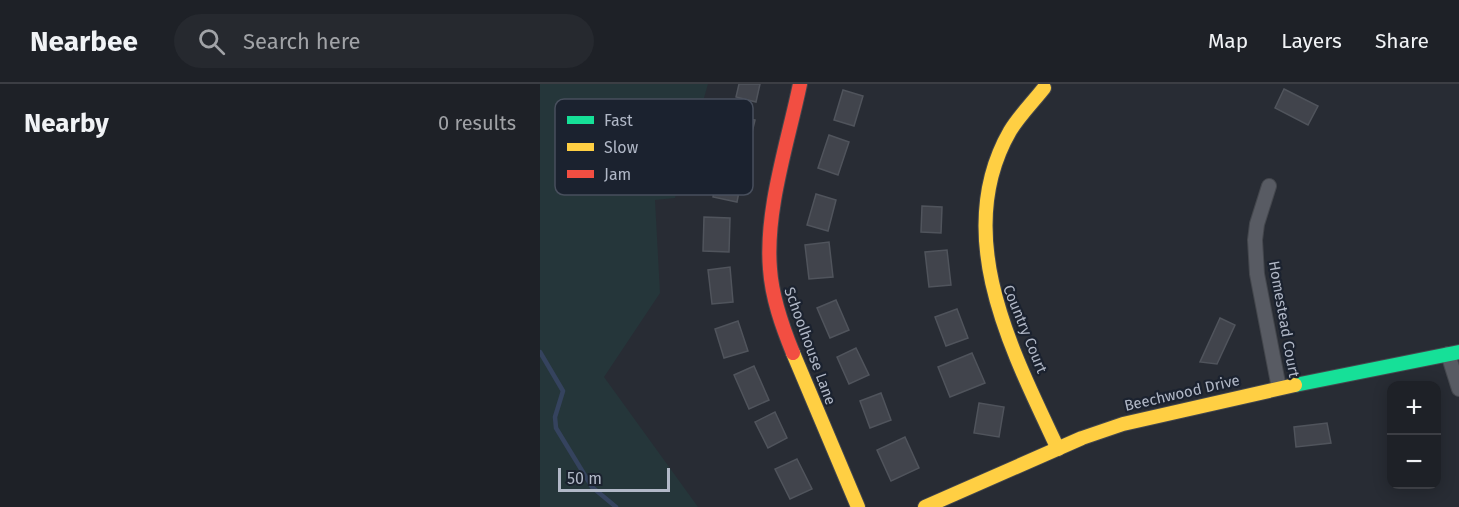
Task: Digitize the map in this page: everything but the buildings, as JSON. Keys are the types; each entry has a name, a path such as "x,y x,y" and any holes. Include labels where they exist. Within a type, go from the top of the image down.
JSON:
{"street":[{"name":"Schoolhouse Lane","path":"800,84 771,221 768,242 770,283 792,354 858,507"},
{"name":"Country Court","path":"1044,88 1016,120 1001,149 991,183 984,238 985,258 993,295 1058,449"},
{"name":"Homestead Court","path":"1269,186 1257,224 1255,240 1257,274 1279,388"},
{"name":"Beechwood Drive","path":"925,507 1058,449 1123,424 1279,388 1454,353"},
{"path":"1454,353 1459,389"}],"shaded area":[{"path":"540,84 708,84 704,99 555,99 555,195 676,195 675,198 655,200 660,293 604,377 698,507 540,507"}],"waterway":[{"path":"540,352 563,391 555,417 556,428 592,487 616,507"}],"traffic: fast":[{"path":"1295,385 1459,352"}],"traffic: slow":[{"path":"1044,88 1010,131 993,171 986,211 987,252 995,293 1007,334 1058,449"},
{"path":"793,353 858,507"},
{"path":"925,507 1082,438 1123,424 1295,385"}],"traffic: jam":[{"path":"793,353 775,301 769,246 774,200 800,84"}]}
